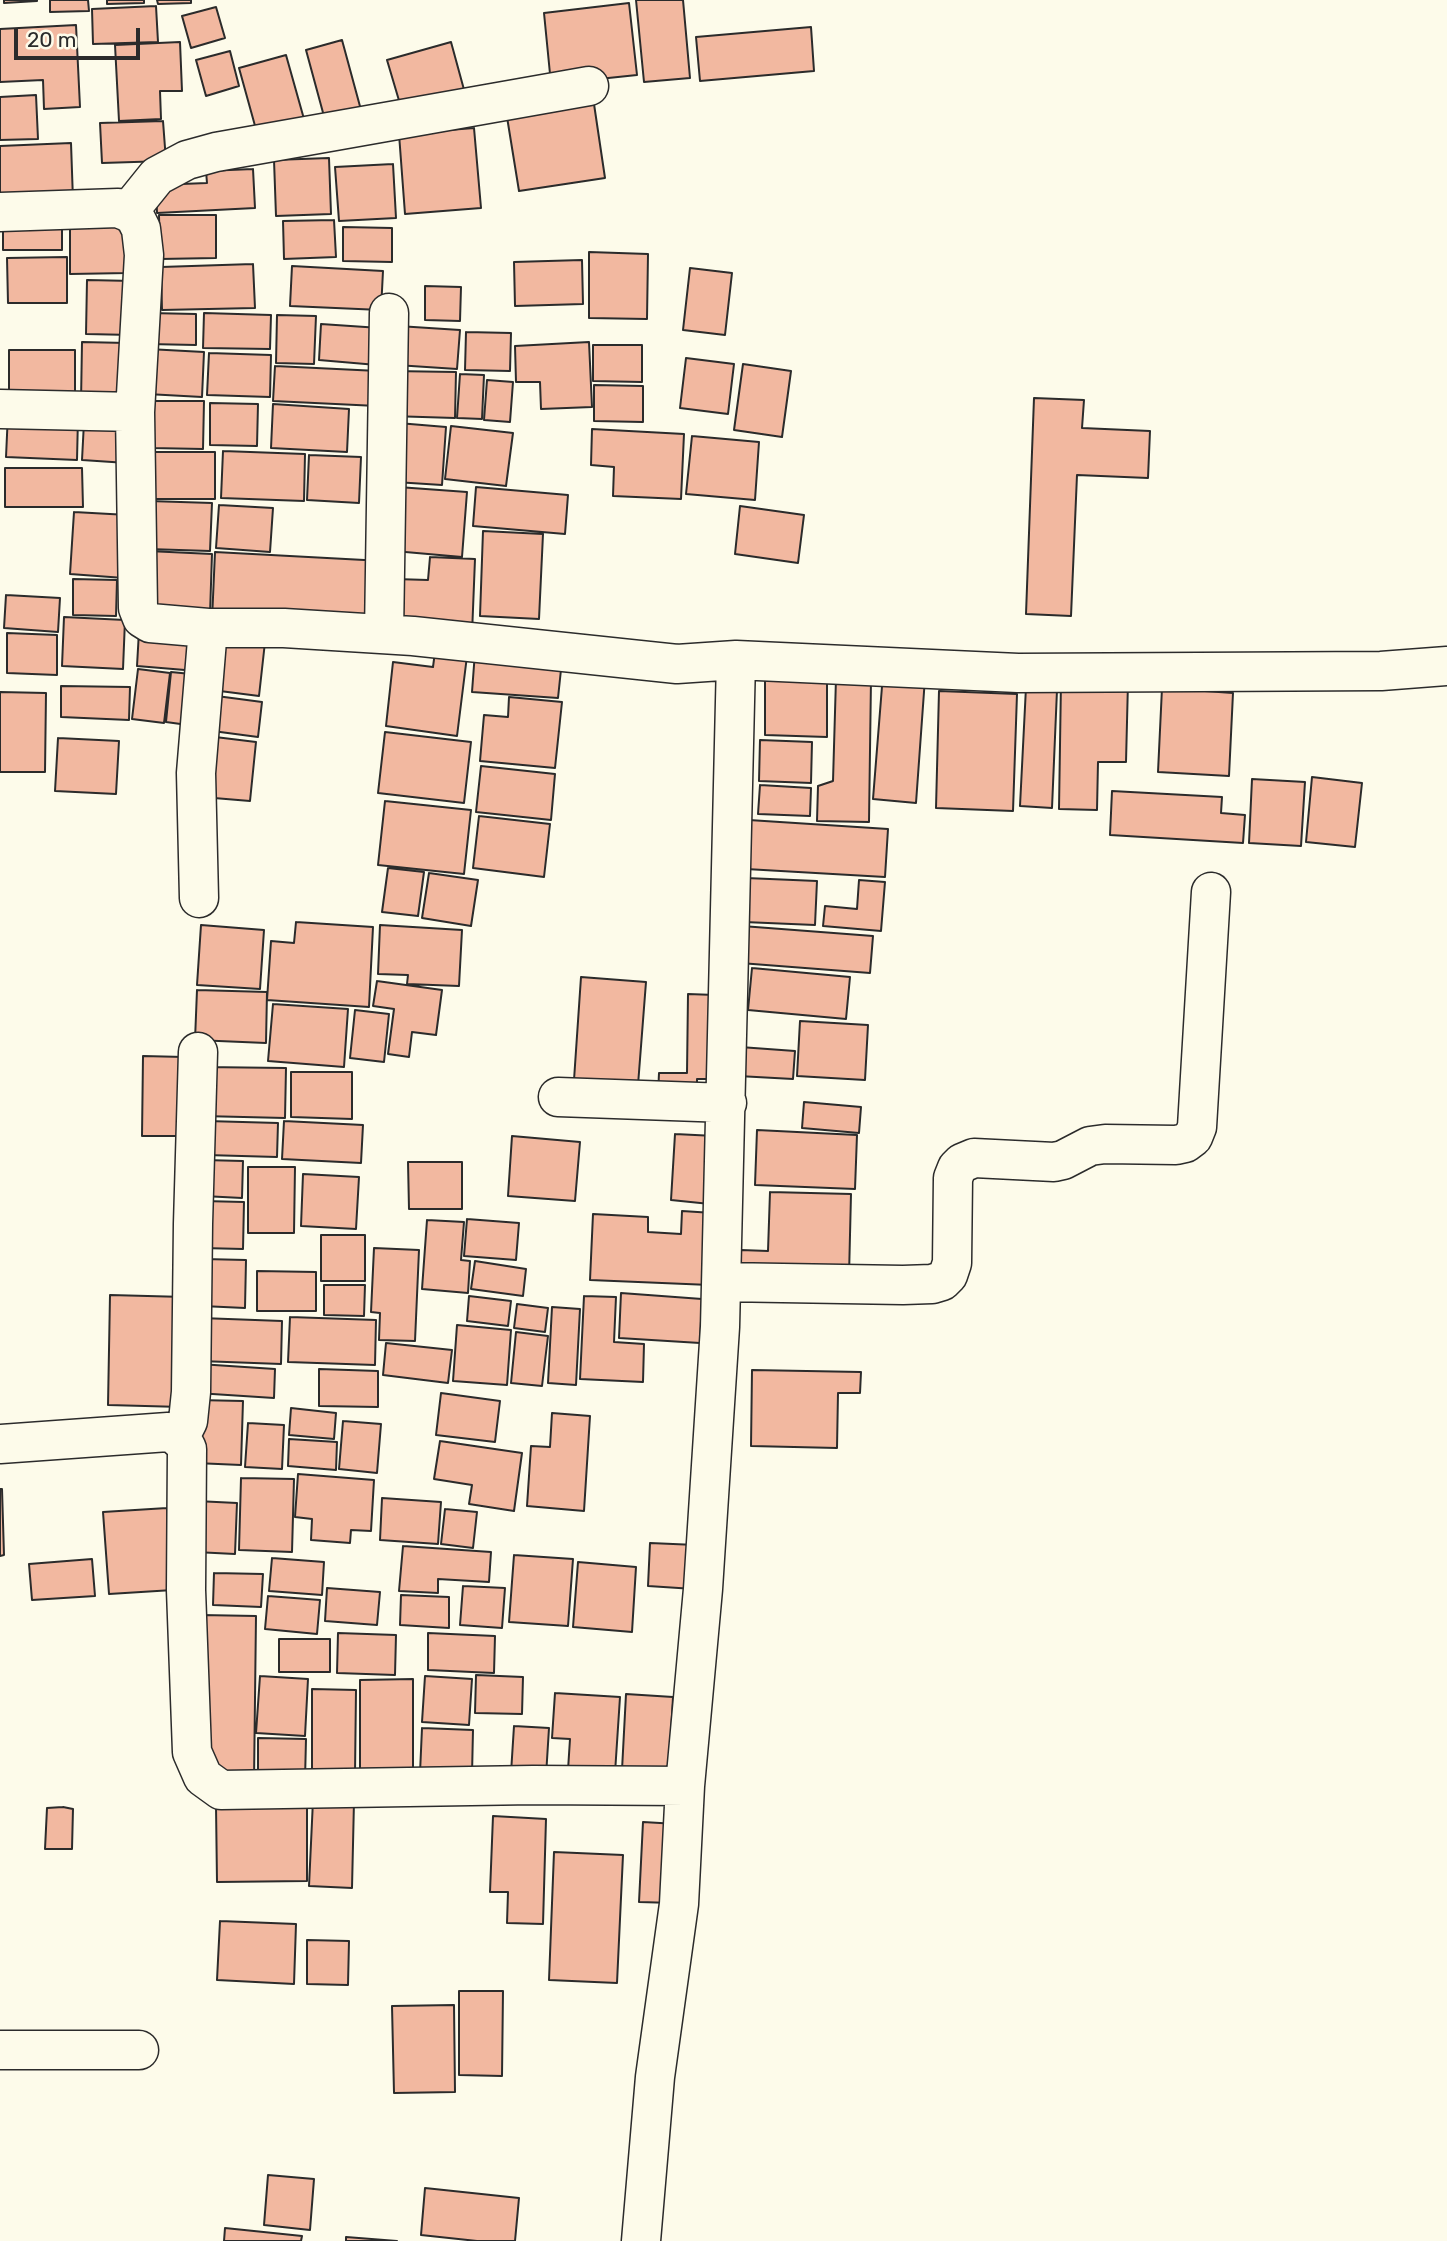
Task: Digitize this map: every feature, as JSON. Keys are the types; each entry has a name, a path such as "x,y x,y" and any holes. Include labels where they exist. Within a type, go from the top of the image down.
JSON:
{"street":[{"path":"123,210 157,176 187,160 216,152 589,86"},
{"path":"0,212 123,210 135,217 141,229 144,255 135,412 138,608 142,618 150,623 208,628 284,628 384,634 677,664 736,660 1018,673 1381,671 1447,666"},
{"path":"384,634 389,313"},
{"path":"0,409 135,412"},
{"path":"200,898 196,772 208,628"},
{"path":"641,2241 655,2077 679,1904 685,1786 703,1589 722,1282 736,660"},
{"path":"722,1282 903,1285 943,1281 952,1263 953,1178 957,1167 962,1163 974,1158 1054,1162 1098,1144 1185,1143 1197,1127 1211,891"},
{"path":"180,1437 188,1421 191,1392 198,1052"},
{"path":"558,1097 727,1103"},
{"path":"0,1444 169,1432 180,1437 187,1449 186,1590 192,1752 203,1777 221,1790 533,1785 685,1786"},
{"path":"0,2050 139,2050"}],"building":[{"path":"4,0 37,0 37,1 4,3"},
{"path":"50,0 88,0 89,11 50,12"},
{"path":"107,0 144,0 144,3 107,4"},
{"path":"157,0 191,0 191,3 158,4"},
{"path":"636,0 683,0 690,78 644,82"},
{"path":"629,3 637,75 551,84 544,13"},
{"path":"156,6 158,42 93,44 92,9"},
{"path":"216,7 225,38 191,48 182,16"},
{"path":"76,25 80,107 44,109 43,80 0,82 0,29"},
{"path":"811,27 814,71 700,81 696,37"},
{"path":"342,40 361,110 325,120 306,50"},
{"path":"180,42 182,91 160,91 161,119 119,121 115,45"},
{"path":"451,42 466,97 403,114 387,60"},
{"path":"230,51 239,86 206,96 196,60"},
{"path":"286,55 304,119 257,133 239,68"},
{"path":"36,95 38,139 0,140 0,97"},
{"path":"594,104 605,178 519,191 507,117"},
{"path":"163,121 166,161 102,163 100,123"},
{"path":"474,128 481,208 405,214 399,134"},
{"path":"71,143 73,200 0,203 0,146"},
{"path":"329,158 331,214 276,216 274,160"},
{"path":"393,164 396,218 339,221 335,167"},
{"path":"253,169 255,208 157,213 156,185 207,183 206,171"},
{"path":"159,215 216,215 216,258 160,259"},
{"path":"3,219 62,219 62,250 3,250"},
{"path":"334,220 336,257 284,259 283,221"},
{"path":"127,224 128,273 70,274 70,225"},
{"path":"343,227 392,228 392,262 343,261"},
{"path":"589,252 648,254 647,319 589,318"},
{"path":"67,257 67,303 8,303 7,258"},
{"path":"582,260 583,304 515,306 514,262"},
{"path":"253,264 255,308 162,310 161,267"},
{"path":"292,266 383,271 381,310 290,306"},
{"path":"690,268 732,273 725,335 683,330"},
{"path":"87,280 133,281 132,335 86,334"},
{"path":"425,286 461,287 460,321 425,320"},
{"path":"149,313 196,314 196,345 148,344"},
{"path":"204,313 271,315 270,349 203,348"},
{"path":"277,315 316,316 314,364 276,363"},
{"path":"321,324 380,328 377,365 319,360"},
{"path":"398,326 460,330 457,369 396,365"},
{"path":"466,332 511,333 510,371 465,370"},
{"path":"82,342 127,343 125,404 81,402"},
{"path":"589,342 592,407 541,409 540,382 516,382 515,346"},
{"path":"593,345 642,345 642,382 593,381"},
{"path":"148,349 204,352 202,397 147,394"},
{"path":"9,350 75,350 75,402 9,401"},
{"path":"209,353 271,355 270,397 207,395"},
{"path":"686,358 734,364 728,414 680,408"},
{"path":"743,364 791,371 782,437 734,430"},
{"path":"275,366 378,371 377,406 273,401"},
{"path":"392,371 456,372 455,418 390,416"},
{"path":"460,374 484,375 482,419 457,418"},
{"path":"487,380 513,382 510,422 484,420"},
{"path":"594,385 643,386 643,422 594,421"},
{"path":"1034,398 1084,400 1082,428 1150,431 1148,478 1077,475 1071,616 1026,614"},
{"path":"150,401 204,401 203,449 151,448"},
{"path":"210,403 258,404 257,446 210,445"},
{"path":"273,404 349,409 347,452 271,448"},
{"path":"8,413 78,417 77,460 6,457"},
{"path":"84,422 129,425 127,463 82,460"},
{"path":"398,423 446,427 442,485 395,482"},
{"path":"451,426 513,433 506,486 445,479"},
{"path":"592,429 684,434 681,499 613,496 614,467 591,465"},
{"path":"692,436 759,442 755,500 686,494"},
{"path":"223,451 305,454 304,501 221,498"},
{"path":"147,452 215,452 215,499 147,499"},
{"path":"309,455 361,457 359,503 307,500"},
{"path":"5,468 82,468 83,507 5,507"},
{"path":"398,487 467,492 462,557 394,551"},
{"path":"476,487 568,495 565,534 473,526"},
{"path":"149,501 212,503 210,551 148,549"},
{"path":"219,505 273,508 270,552 216,548"},
{"path":"740,506 804,515 798,563 735,554"},
{"path":"74,512 128,515 124,578 70,574"},
{"path":"483,531 543,534 539,619 480,616"},
{"path":"148,551 212,554 210,614 146,611"},
{"path":"215,552 383,561 380,629 212,620"},
{"path":"430,557 475,559 472,634 392,631 395,579 428,580"},
{"path":"73,579 117,580 116,616 73,615"},
{"path":"6,595 60,598 58,632 4,628"},
{"path":"64,617 125,620 123,669 62,666"},
{"path":"139,631 200,636 197,671 137,666"},
{"path":"7,633 57,635 57,675 7,673"},
{"path":"219,636 265,642 259,696 212,690"},
{"path":"436,644 468,648 457,736 386,726 393,662 433,667"},
{"path":"475,652 562,660 558,698 472,692"},
{"path":"138,669 170,673 164,723 132,719"},
{"path":"171,672 201,675 195,726 166,722"},
{"path":"883,674 925,678 916,803 873,799"},
{"path":"836,678 871,679 869,822 817,821 818,786 833,781"},
{"path":"765,679 827,679 827,737 765,735"},
{"path":"1061,681 1128,682 1126,762 1098,762 1097,810 1059,809"},
{"path":"61,686 130,687 129,720 61,717"},
{"path":"1026,687 1057,690 1052,808 1020,806"},
{"path":"1162,688 1233,693 1229,776 1158,772"},
{"path":"939,691 1017,694 1013,811 936,808"},
{"path":"0,692 46,693 45,772 0,772"},
{"path":"209,695 262,702 258,737 205,730"},
{"path":"509,697 562,702 555,768 480,761 484,715 508,717"},
{"path":"385,732 471,742 464,803 378,793"},
{"path":"207,736 256,742 250,801 202,797"},
{"path":"58,738 119,741 116,794 55,791"},
{"path":"760,740 812,742 811,783 759,781"},
{"path":"481,766 555,774 551,820 476,812"},
{"path":"1312,777 1362,783 1355,847 1306,842"},
{"path":"1252,779 1305,782 1301,846 1249,843"},
{"path":"760,785 811,788 810,816 758,814"},
{"path":"1112,791 1222,797 1221,813 1245,815 1243,843 1110,835"},
{"path":"385,801 471,810 464,874 378,865"},
{"path":"479,816 550,824 544,877 473,868"},
{"path":"749,820 888,829 885,877 746,869"},
{"path":"388,868 424,872 418,916 382,912"},
{"path":"429,873 478,880 471,926 422,918"},
{"path":"746,878 817,881 815,925 744,922"},
{"path":"859,880 885,882 881,931 823,926 825,906 857,909"},
{"path":"296,922 373,927 369,1007 267,1000 271,941 294,943"},
{"path":"201,925 264,930 260,989 197,985"},
{"path":"380,925 462,930 459,986 407,984 408,975 378,974"},
{"path":"742,926 873,936 870,973 740,963"},
{"path":"752,968 850,977 846,1019 748,1010"},
{"path":"581,977 646,982 638,1085 574,1080"},
{"path":"377,981 442,990 436,1035 412,1032 409,1057 388,1054 394,1009 373,1006"},
{"path":"197,990 267,992 266,1043 195,1040"},
{"path":"688,994 715,995 715,1079 697,1079 697,1096 658,1095 659,1073 687,1073"},
{"path":"273,1004 348,1009 344,1067 268,1061"},
{"path":"355,1010 389,1014 384,1062 350,1058"},
{"path":"800,1021 868,1025 865,1080 797,1076"},
{"path":"740,1047 795,1051 793,1079 738,1076"},
{"path":"143,1056 184,1057 183,1136 142,1136"},
{"path":"203,1067 286,1068 285,1118 202,1116"},
{"path":"291,1072 352,1072 352,1119 291,1117"},
{"path":"804,1102 861,1107 859,1133 802,1128"},
{"path":"207,1121 278,1123 277,1157 206,1155"},
{"path":"284,1121 363,1125 361,1163 282,1159"},
{"path":"757,1130 857,1135 855,1189 755,1185"},
{"path":"675,1134 715,1136 710,1204 671,1200"},
{"path":"512,1136 580,1142 575,1201 508,1196"},
{"path":"204,1160 243,1161 242,1198 203,1196"},
{"path":"408,1162 462,1162 462,1209 409,1209"},
{"path":"248,1167 295,1167 294,1233 248,1233"},
{"path":"303,1174 359,1177 356,1229 301,1226"},
{"path":"770,1192 851,1194 849,1276 740,1273 741,1250 768,1251"},
{"path":"203,1201 244,1202 243,1249 202,1248"},
{"path":"682,1211 713,1213 710,1285 590,1280 593,1214 648,1217 648,1232 681,1234"},
{"path":"467,1219 519,1223 516,1260 464,1256"},
{"path":"427,1220 464,1222 461,1260 470,1261 468,1293 422,1289"},
{"path":"321,1235 365,1235 365,1281 321,1281"},
{"path":"374,1248 419,1250 415,1341 379,1340 380,1313 371,1312"},
{"path":"204,1259 246,1260 245,1308 202,1306"},
{"path":"475,1261 526,1269 523,1296 471,1289"},
{"path":"257,1271 316,1272 316,1311 257,1311"},
{"path":"324,1285 365,1285 364,1316 324,1315"},
{"path":"621,1293 702,1299 700,1343 619,1338"},
{"path":"110,1295 185,1297 182,1407 108,1405"},
{"path":"469,1296 511,1301 508,1326 467,1321"},
{"path":"584,1296 616,1297 614,1342 644,1344 643,1382 580,1379"},
{"path":"517,1304 548,1308 545,1332 514,1328"},
{"path":"552,1307 580,1309 576,1385 548,1383"},
{"path":"290,1317 376,1320 375,1365 288,1362"},
{"path":"201,1318 282,1321 281,1364 200,1361"},
{"path":"457,1325 511,1330 507,1385 453,1381"},
{"path":"516,1332 548,1336 542,1386 511,1383"},
{"path":"386,1343 452,1350 448,1383 383,1375"},
{"path":"199,1364 275,1369 274,1398 197,1393"},
{"path":"319,1369 378,1371 378,1407 319,1406"},
{"path":"752,1370 861,1372 860,1393 838,1393 837,1448 751,1446"},
{"path":"441,1393 500,1401 495,1442 436,1435"},
{"path":"197,1400 243,1401 241,1465 195,1463"},
{"path":"291,1408 336,1413 334,1439 289,1435"},
{"path":"552,1413 590,1416 584,1511 527,1506 531,1446 550,1447"},
{"path":"343,1421 381,1424 377,1473 339,1469"},
{"path":"248,1423 284,1425 282,1469 245,1467"},
{"path":"289,1439 337,1442 336,1470 288,1466"},
{"path":"440,1441 522,1453 514,1511 469,1504 472,1485 434,1479"},
{"path":"298,1474 374,1480 371,1531 351,1530 350,1543 311,1540 312,1519 295,1517"},
{"path":"241,1478 294,1479 292,1552 239,1550"},
{"path":"0,1489 4,1555 0,1556"},
{"path":"382,1498 441,1502 438,1544 380,1540"},
{"path":"196,1501 237,1503 235,1554 195,1552"},
{"path":"167,1508 173,1590 109,1594 103,1512"},
{"path":"445,1509 477,1512 473,1548 441,1544"},
{"path":"650,1543 696,1545 694,1589 648,1586"},
{"path":"403,1546 491,1552 489,1582 438,1579 438,1593 399,1591"},
{"path":"514,1555 573,1559 568,1626 509,1622"},
{"path":"272,1558 324,1562 322,1595 269,1591"},
{"path":"92,1559 95,1596 32,1600 29,1564"},
{"path":"578,1562 636,1567 632,1632 573,1627"},
{"path":"214,1573 263,1574 261,1607 213,1605"},
{"path":"463,1586 505,1588 502,1628 460,1625"},
{"path":"327,1588 380,1592 377,1625 325,1621"},
{"path":"401,1595 449,1597 449,1628 400,1625"},
{"path":"268,1596 320,1600 317,1634 265,1629"},
{"path":"201,1615 256,1616 254,1781 214,1774 199,1748"},
{"path":"338,1633 396,1635 395,1675 337,1673"},
{"path":"428,1633 495,1636 494,1673 428,1670"},
{"path":"279,1639 330,1639 330,1672 279,1672"},
{"path":"476,1675 523,1677 522,1714 475,1713"},
{"path":"260,1676 308,1679 305,1736 256,1733"},
{"path":"425,1676 472,1679 469,1725 422,1722"},
{"path":"413,1679 413,1775 360,1776 360,1680"},
{"path":"312,1689 356,1690 355,1774 312,1774"},
{"path":"555,1693 620,1697 615,1773 568,1770 570,1739 552,1738"},
{"path":"626,1694 673,1697 669,1772 622,1770"},
{"path":"514,1726 549,1728 546,1776 511,1773"},
{"path":"422,1728 473,1730 472,1775 420,1773"},
{"path":"258,1738 306,1739 305,1780 258,1779"},
{"path":"313,1800 354,1801 352,1888 309,1886"},
{"path":"307,1805 307,1881 217,1882 216,1806"},
{"path":"47,1808 73,1809 72,1849 45,1849"},
{"path":"493,1816 546,1819 543,1924 507,1923 508,1892 490,1892"},
{"path":"643,1822 677,1824 674,1903 639,1902"},
{"path":"554,1852 623,1855 617,1983 549,1980"},
{"path":"220,1921 296,1924 294,1984 217,1980"},
{"path":"307,1940 349,1941 348,1985 307,1984"},
{"path":"459,1991 503,1991 502,2076 459,2075"},
{"path":"454,2005 455,2092 394,2093 392,2006"},
{"path":"268,2175 314,2179 310,2230 264,2225"},
{"path":"425,2188 519,2198 515,2241 477,2241 421,2235"},
{"path":"225,2228 302,2236 301,2241 224,2241"},
{"path":"346,2237 397,2241 346,2241"}]}
